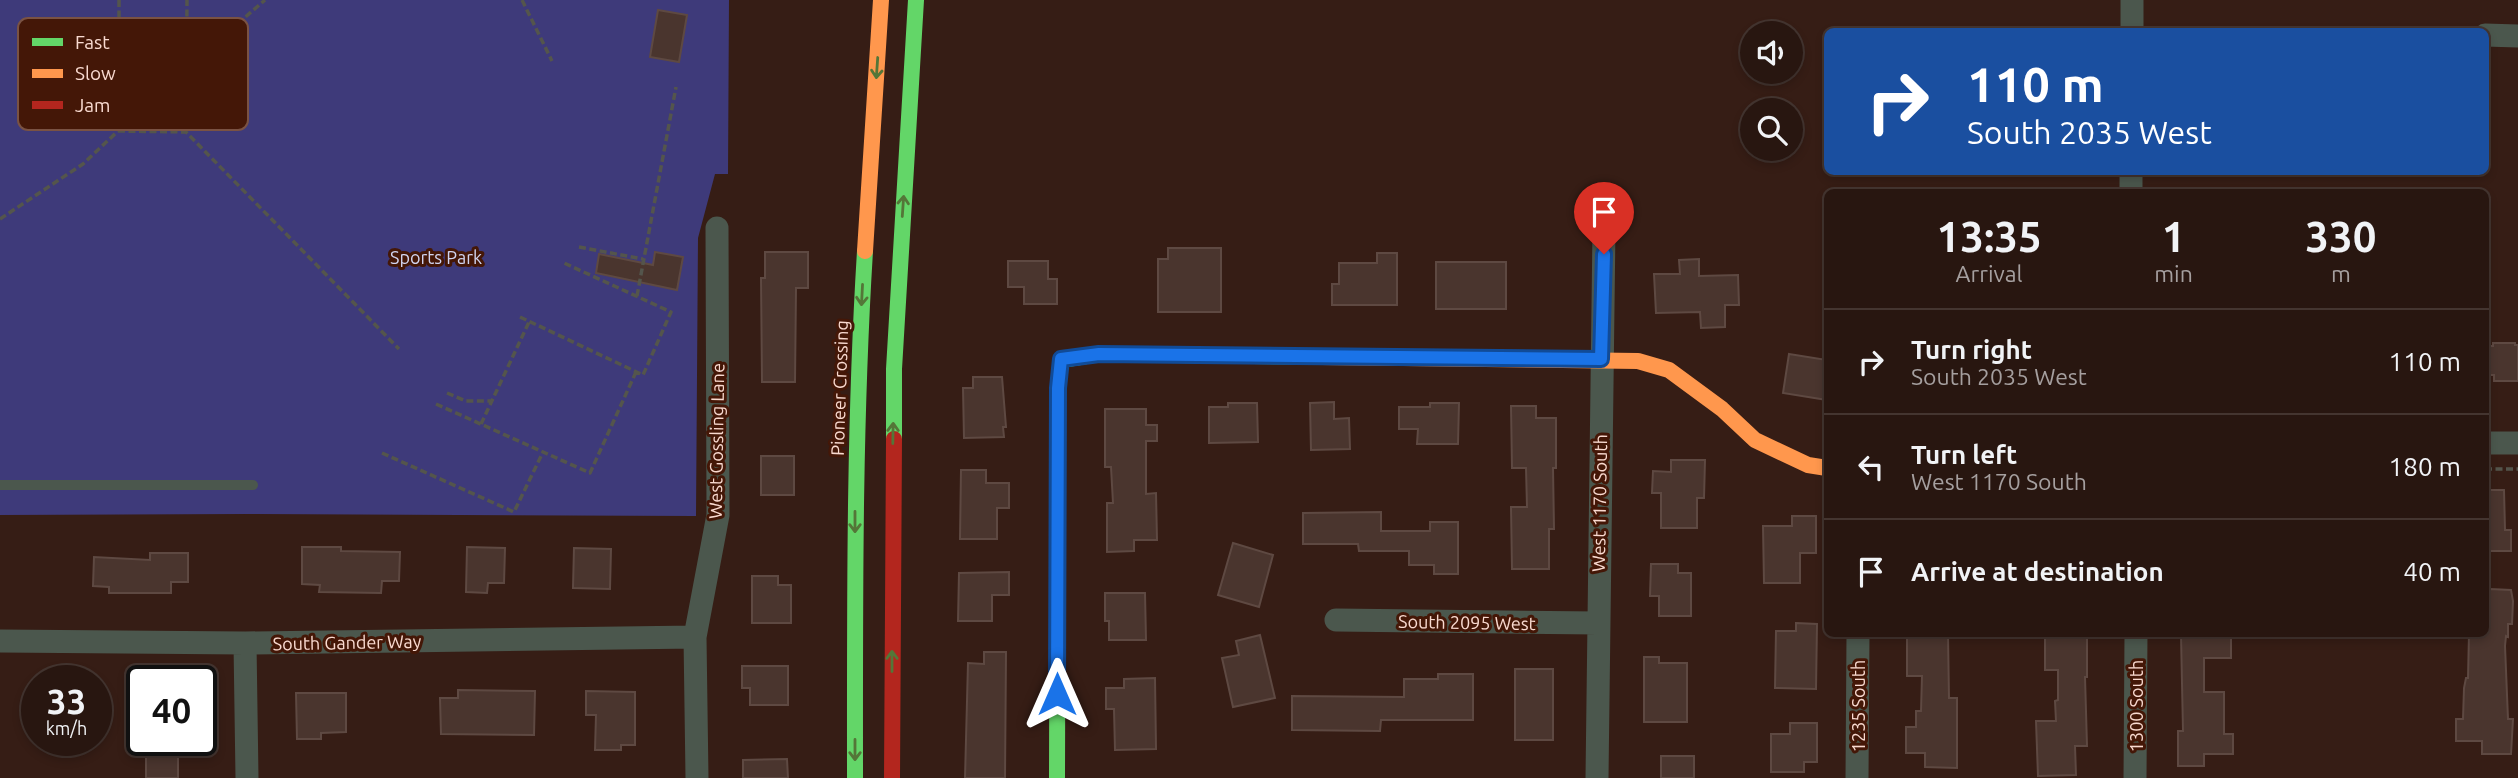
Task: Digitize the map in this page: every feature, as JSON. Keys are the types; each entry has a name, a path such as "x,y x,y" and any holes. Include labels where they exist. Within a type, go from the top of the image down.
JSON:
{"main road":[{"name":"Pioneer Crossing","path":"855,778 855,483 858,381 881,0"},
{"path":"892,778 894,369 916,0"},
{"path":"1057,778 1058,388 1061,359 1099,354 1638,361 1669,370 1722,409 1755,440 1808,465 1824,468"}],"street":[{"path":"2132,0 2132,28"},
{"path":"2489,35 2518,36"},
{"name":"West Gossling Lane","path":"697,778 695,637 718,515 717,228"},
{"name":"West 1170 South","path":"1597,778 1604,228"},
{"path":"2489,443 2518,443"},
{"name":"South 2095 West","path":"1336,620 1598,623"},
{"name":"South Gander Way","path":"0,641 245,643 695,637"},
{"name":"1235 South","path":"1857,778 1858,637"},
{"name":"1300 South","path":"2135,778 2136,637"},
{"path":"245,643 247,778"}],"lane":[{"path":"0,485 253,485"}],"path":[{"path":"119,0 119,18"},
{"path":"187,0 187,18"},
{"path":"244,18 265,0"},
{"path":"522,0 552,61"},
{"path":"636,296 676,87"},
{"path":"0,219 83,164 118,131 186,132 399,349"},
{"path":"579,247 643,259"},
{"path":"520,317 643,375 671,312 564,263"},
{"path":"481,424 529,322"},
{"path":"436,404 590,473 636,372"},
{"path":"447,393 466,401 492,401"},
{"path":"382,453 514,512 543,452"},
{"path":"2489,468 2518,468"}],"green space":[{"name":"Sports Park","path":"0,0 729,0 728,174 715,174 698,238 696,516 0,515"}],"building":[{"path":"658,10 687,15 679,62 650,57"},
{"path":"1168,248 1221,248 1221,312 1158,312 1158,259 1168,259"},
{"path":"655,252 683,257 677,290 596,273 599,254 653,265"},
{"path":"765,252 808,252 808,288 796,288 795,382 762,382 761,278 765,278"},
{"path":"1377,253 1397,253 1397,305 1332,305 1332,284 1339,284 1339,263 1377,263"},
{"path":"1699,259 1699,276 1738,275 1739,305 1725,305 1725,327 1701,328 1700,312 1656,313 1654,274 1680,274 1679,260"},
{"path":"1008,261 1048,261 1048,279 1057,279 1057,304 1024,304 1024,287 1008,287"},
{"path":"1436,262 1506,262 1506,309 1436,309"},
{"path":"2493,343 2518,345 2518,381 2494,381 2494,375 2489,375 2489,346 2493,346"},
{"path":"1789,354 1824,360 1824,400 1783,393"},
{"path":"973,377 1002,377 1006,427 1003,427 1004,437 964,438 963,388 973,388"},
{"path":"1334,402 1334,419 1349,418 1350,449 1311,450 1310,403"},
{"path":"1228,403 1257,403 1258,442 1209,443 1209,407 1228,407"},
{"path":"1430,403 1459,403 1458,444 1417,444 1418,429 1399,429 1399,407 1430,407"},
{"path":"1511,406 1536,406 1536,418 1556,418 1554,529 1549,529 1549,569 1512,569 1511,507 1527,507 1526,468 1512,468"},
{"path":"1105,409 1146,409 1146,425 1157,425 1157,441 1146,441 1146,494 1156,493 1157,540 1134,540 1134,551 1107,552 1107,503 1113,503 1111,467 1105,467"},
{"path":"761,456 794,456 794,495 761,495"},
{"path":"1671,460 1705,460 1704,498 1697,498 1697,528 1661,528 1661,493 1652,493 1653,471 1671,472"},
{"path":"961,470 986,470 986,483 1009,483 1009,508 997,508 997,539 960,539"},
{"path":"2489,490 2504,490 2505,530 2511,530 2511,551 2489,551"},
{"path":"1381,512 1381,531 1430,531 1430,522 1458,522 1458,574 1434,574 1434,565 1409,565 1409,551 1359,551 1358,544 1303,544 1303,513"},
{"path":"1792,516 1816,516 1816,553 1800,553 1800,583 1764,583 1763,526 1792,526"},
{"path":"1233,543 1273,555 1259,607 1218,595"},
{"path":"302,547 400,552 399,581 382,581 381,593 319,592 320,585 302,584"},
{"path":"467,547 505,548 504,583 488,583 487,593 466,592"},
{"path":"574,548 611,549 610,589 573,588"},
{"path":"150,553 188,553 188,582 171,582 171,593 109,593 109,587 93,586 94,557 150,560"},
{"path":"1651,564 1678,564 1678,573 1691,573 1691,616 1659,616 1659,596 1650,596"},
{"path":"1009,572 1009,595 992,595 992,621 958,621 959,573"},
{"path":"752,576 778,576 778,585 791,585 791,623 752,623"},
{"path":"2490,589 2511,590 2512,624 2508,624 2505,646 2508,719 2513,719 2511,754 2482,754 2482,741 2456,741 2456,719 2463,719 2469,637 2489,637"},
{"path":"1105,593 1145,593 1146,640 1109,640 1109,621 1105,621"},
{"path":"1796,623 1817,624 1816,689 1775,688 1776,631 1796,631"},
{"path":"1260,635 1275,698 1233,707 1222,658 1239,655 1236,641"},
{"path":"1907,637 1948,637 1949,698 1957,698 1957,768 1925,767 1925,753 1906,753 1906,727 1916,727 1916,711 1921,711 1922,676 1907,676"},
{"path":"2045,637 2087,637 2087,746 2075,746 2076,775 2038,776 2036,721 2056,721 2055,701 2058,700 2058,670 2045,670"},
{"path":"2181,637 2231,637 2231,658 2204,658 2204,692 2224,692 2224,734 2233,734 2233,754 2204,754 2204,766 2178,766 2178,731 2183,731"},
{"path":"984,652 1006,652 1005,778 965,778 968,663 984,664"},
{"path":"1644,657 1659,657 1659,663 1687,663 1687,722 1644,722"},
{"path":"742,666 788,666 788,705 750,705 750,688 742,688"},
{"path":"1515,669 1553,669 1553,740 1515,740"},
{"path":"1438,674 1473,674 1473,720 1381,720 1380,731 1292,730 1292,696 1404,697 1404,679 1438,679"},
{"path":"1155,678 1156,749 1115,750 1114,709 1106,709 1106,688 1124,688 1124,679"},
{"path":"458,690 535,691 534,735 441,734 440,698 458,698"},
{"path":"586,691 635,692 635,745 621,745 621,750 595,750 596,715 586,715"},
{"path":"296,693 346,693 346,732 321,733 321,739 297,739"},
{"path":"1790,723 1817,723 1817,762 1804,762 1804,772 1771,772 1771,734 1790,734"},
{"path":"146,756 178,756 178,778 146,778"},
{"path":"1661,756 1694,756 1694,778 1661,778"},
{"path":"787,759 788,778 743,778 743,760"}],"traffic: fast":[{"path":"894,439 894,369 916,0"},
{"path":"855,778 857,449 865,251"},
{"path":"1057,778 1058,388 1061,360 1099,354 1322,357"}],"traffic: slow":[{"path":"865,251 881,0"},
{"path":"1322,357 1638,361 1669,370 1722,409 1755,440 1808,465 1824,468"}],"traffic: jam":[{"path":"892,778 894,439"}],"route":[{"path":"1057,694 1058,388 1061,359 1099,354 1601,359 1604,254"}]}
